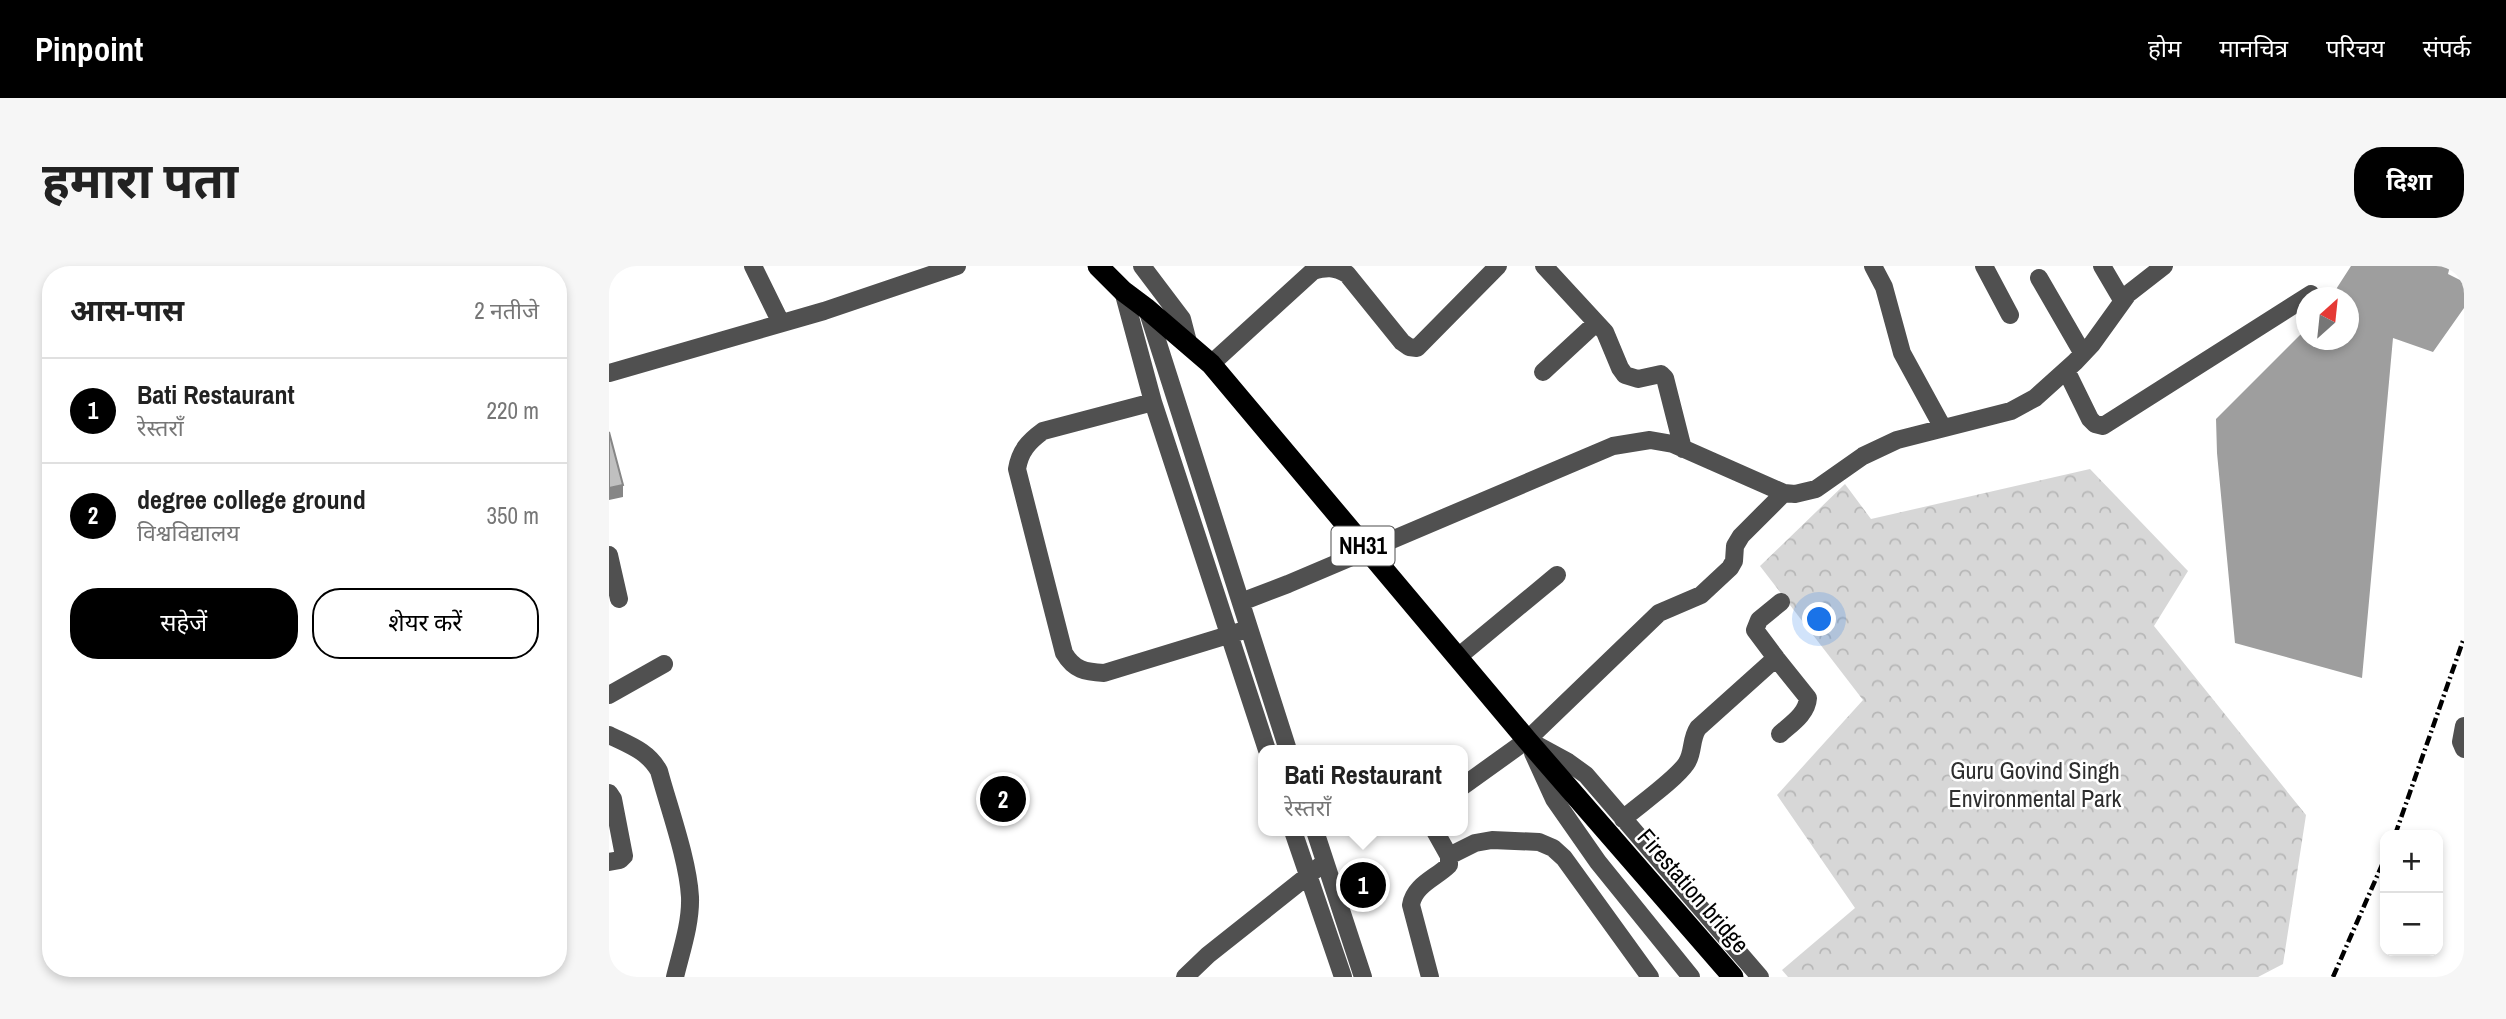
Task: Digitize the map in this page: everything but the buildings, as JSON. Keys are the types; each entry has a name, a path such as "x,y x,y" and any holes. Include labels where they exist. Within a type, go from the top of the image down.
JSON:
{"highway":[{"name":"NH31","path":"1098,266 1123,292 1188,342 1211,364 1527,740"},
{"name":"Firestation bridge","path":"1527,740 1733,977"}],"street":[{"path":"753,266 781,323"},
{"path":"609,373 781,323 957,266"},
{"path":"1211,364 1313,271 1338,267 1402,342 1417,348 1498,266"},
{"path":"1544,266 1609,339 1619,368 1625,375 1638,379 1661,374 1665,378 1683,449"},
{"path":"1873,266 1884,287 1902,353 1943,428"},
{"path":"1984,266 2010,315"},
{"path":"2102,266 2122,300"},
{"path":"1241,602 1613,446 1650,440 1683,449 1784,493 1795,494 1816,489 1878,448 1897,440 2023,406 2083,354 2122,300 2164,266"},
{"path":"1150,269 1182,319 1188,342"},
{"path":"2039,278 2083,354"},
{"path":"1123,292 1153,402 1265,745"},
{"path":"2066,370 2090,419 2103,426 2296,304"},
{"path":"1147,309 1286,745"},
{"path":"1543,372 1597,323"},
{"path":"1153,402 1043,431 1029,441 1019,456 1017,469 1063,653 1070,664 1085,672 1104,673 1248,629"},
{"path":"1468,782 1527,740 1659,613 1701,595 1730,568 1734,561 1735,546 1741,536 1784,493"},
{"path":"609,555 619,599"},
{"path":"1458,657 1557,575"},
{"path":"1780,734 1804,711 1808,698 1755,630 1759,620 1781,602"},
{"path":"1623,818 1682,768 1690,757 1691,741 1698,728 1776,658"},
{"path":"609,695 664,664"},
{"path":"2464,726 2461,742 2464,749"},
{"path":"609,735 642,751 653,759 659,771 687,876 690,898 689,916 675,977"},
{"path":"1527,740 1569,762 1586,775 1760,977"},
{"path":"1527,740 1554,799 1582,840 1691,977"},
{"path":"609,793 613,799 624,856 620,860 609,862"},
{"path":"1295,836 1343,977"},
{"path":"1317,836 1363,977"},
{"path":"1430,977 1411,905 1417,889 1449,865 1449,856 1439,836"},
{"path":"1449,856 1475,843 1492,840 1539,842 1553,848 1564,858 1650,977"},
{"path":"1185,977 1208,955 1325,862"}],"green space":[{"name":"Guru Govind Singh Environmental Park","path":"2090,469 2188,571 2154,626 2306,815 2283,964 2258,977 1788,977 1782,970 1855,908 1777,795 1863,700 1760,566 1845,484 1871,519"}],"shaded area":[{"path":"2351,266 2450,266 2448,274 2464,282 2464,308 2433,352 2393,338 2362,678 2235,643 2217,453 2216,419 2296,339 2296,350 2359,350 2359,287 2337,287"}],"railway":[{"path":"2397,830 2464,638"},
{"path":"2333,977 2380,869"}],"place":[{"name":"degree college ground","path":"1003,799"},
{"name":"Bati Restaurant","path":"1363,885"}]}
